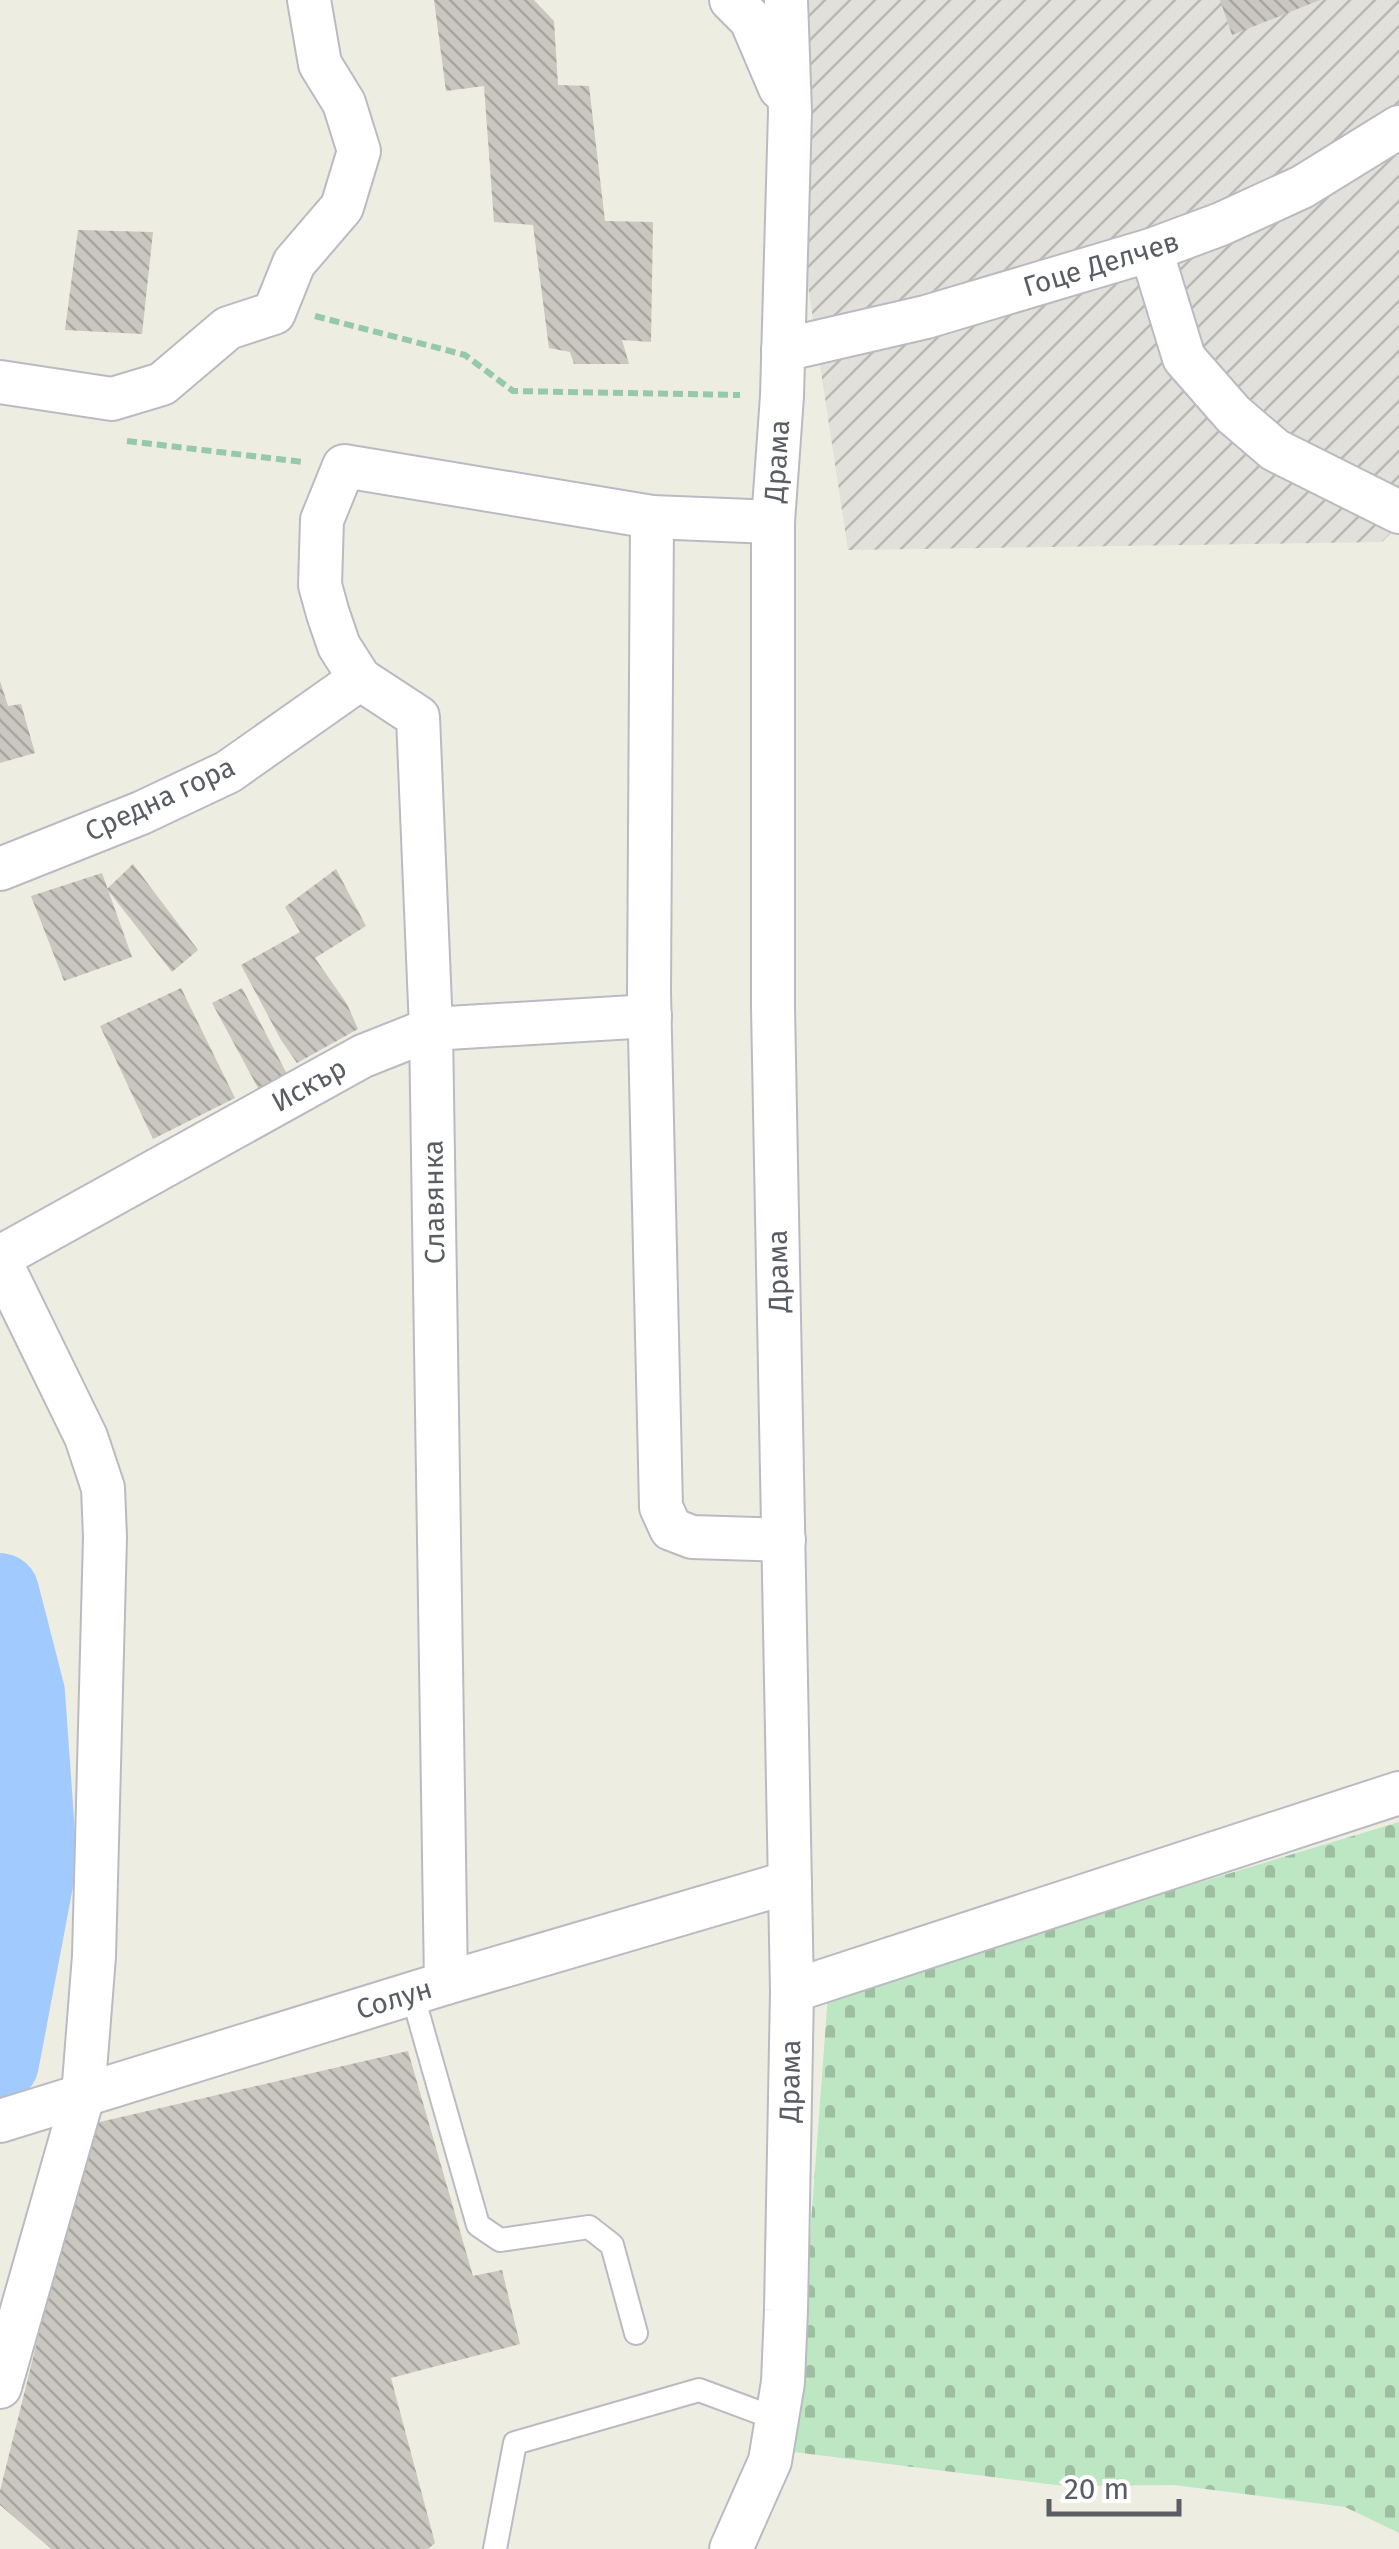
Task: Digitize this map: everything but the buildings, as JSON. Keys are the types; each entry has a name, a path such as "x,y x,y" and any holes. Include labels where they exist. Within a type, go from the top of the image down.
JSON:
{"street":[{"path":"0,382 112,399 162,384 228,328 274,313 294,263 342,206 358,151 344,103 320,64 309,0"},
{"name":"Драма","path":"730,2549 770,2461 783,2382 792,1991 773,1008 773,522 782,396 790,112 751,20 731,0"},
{"path":"786,0 790,112"},
{"name":"Гоце Делчев","path":"783,350 926,317 1151,250 1302,188 1399,128"},
{"path":"1151,250 1184,358 1233,414 1276,450 1399,512"},
{"path":"344,466 652,518 773,522"},
{"name":"Славянка","path":"344,466 322,520 320,585 339,646 360,679 418,716 431,1029 429,1988"},
{"path":"652,518 650,1016 661,1506 671,1530 692,1537 784,1540"},
{"name":"Средна гора","path":"0,869 141,814 228,772 360,679"},
{"name":"Искър","path":"0,1259 363,1056 431,1029 650,1016"},
{"path":"0,1259 86,1437 103,1488 105,1538 94,1956 83,2096 0,2387"},
{"path":"792,1991 1399,1793"},
{"name":"Солун","path":"0,2121 429,1988 790,1882"}],"lane":[{"path":"429,1988 478,2225 500,2240 589,2228 612,2244 636,2332"},
{"path":"495,2549 515,2444 699,2390 777,2419"}],"path":[{"path":"274,313 326,317 398,340 466,355 513,391 782,396"},
{"path":"115,440 344,466"}],"shaded area":[{"path":"743,0 1399,0 1399,525 1382,542 848,550 767,15"}],"green space":[{"path":"1399,1822 1399,2533 1345,2507 1174,2485 1064,2486 794,2452 828,1995"}],"waterway":[{"path":"0,1592 26,1693 38,1862 0,2063"}]}
